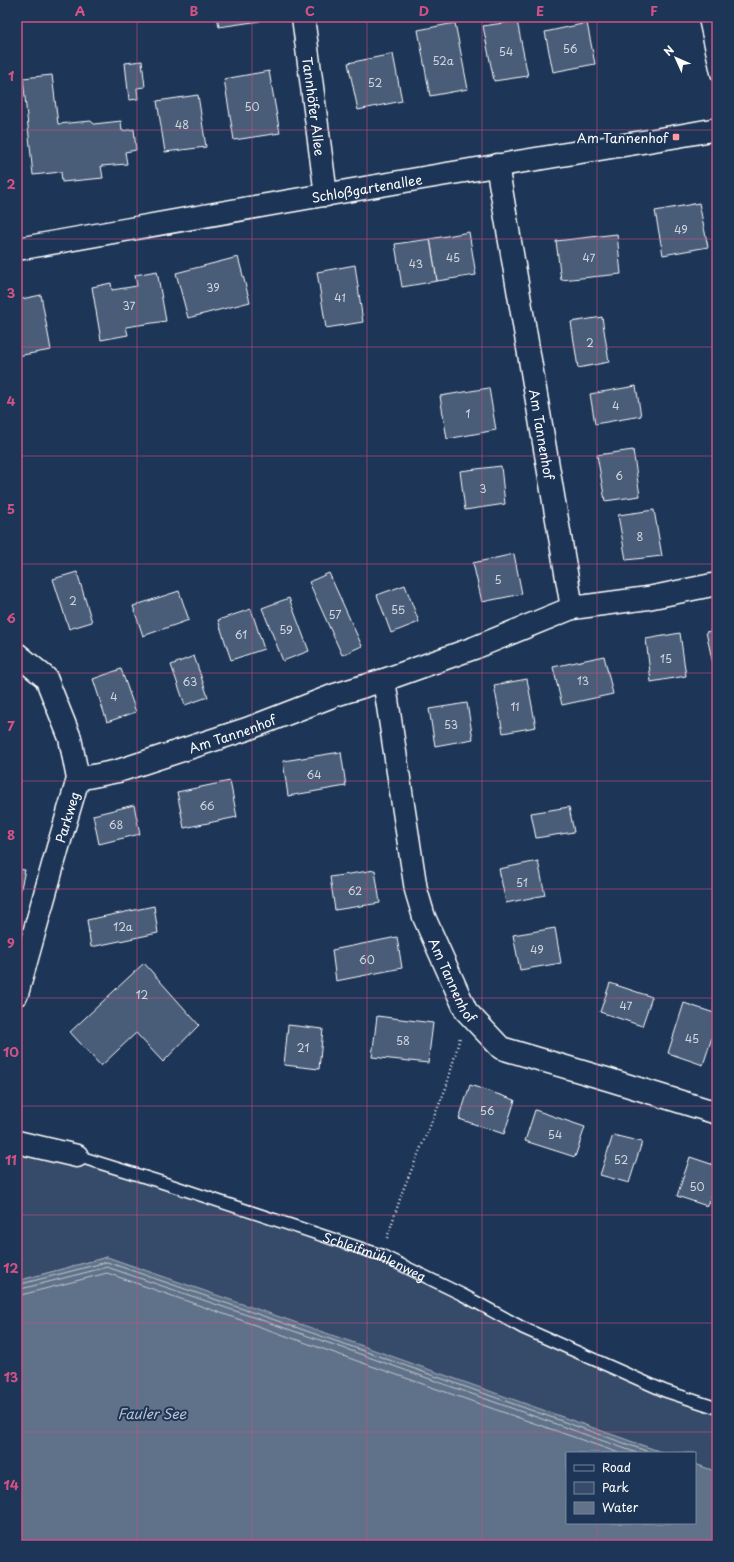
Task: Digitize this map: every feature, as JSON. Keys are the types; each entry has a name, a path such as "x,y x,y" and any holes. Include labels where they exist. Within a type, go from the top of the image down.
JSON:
{"street":[{"name":"Tannhöfer Allee","path":"303,17 326,195"},
{"name":"Schloßgartenallee","path":"17,249 497,165 628,146 717,129"},
{"name":"Am Tannenhof","path":"497,165 572,608"},
{"name":"Am Tannenhof","path":"78,779 118,771 247,729 335,695 384,680 474,648 572,608 648,598 717,584"},
{"name":"Parkweg","path":"17,654 46,678 70,738 78,779 17,994"},
{"name":"Am Tannenhof","path":"384,680 416,890 424,917 466,1011 501,1048 717,1113"},
{"name":"Schleifmühlenweg","path":"17,1142 78,1156"}],"lane":[{"path":"704,17 717,75"},
{"name":"Schleifmühlenweg","path":"78,1156 179,1188 381,1256 463,1295 523,1328 665,1391 717,1408"}],"path":[{"path":"381,1256 403,1190 446,1088 466,1011"}],"green space":[{"path":"17,1142 381,1255 523,1328 717,1408 717,1472 696,1464 696,1452 661,1452 107,1257 17,1281"}],"water":[{"name":"Fauler See","path":"107,1257 661,1452 566,1452 566,1524 696,1524 696,1464 717,1472 717,1545 17,1545 17,1281"}],"building":[{"path":"217,17 259,17 260,21 219,27"},
{"path":"517,21 528,76 494,81 483,26"},
{"path":"455,23 468,89 430,96 418,30"},
{"path":"587,23 595,64 553,72 545,32"},
{"path":"393,54 402,101 358,110 348,63"},
{"path":"142,61 145,87 137,88 138,99 129,100 125,63"},
{"path":"269,71 280,133 234,140 224,79"},
{"path":"52,75 58,124 91,121 94,124 121,121 122,131 134,129 136,150 125,152 127,164 101,166 103,178 62,182 61,172 33,175 23,78"},
{"path":"198,95 206,147 165,152 157,101"},
{"path":"699,203 708,247 663,255 655,211"},
{"path":"469,232 476,275 437,281 430,239"},
{"path":"617,234 621,274 561,280 556,241"},
{"path":"430,239 437,281 402,287 395,244"},
{"path":"238,257 250,302 188,318 176,273"},
{"path":"355,265 363,322 326,328 317,272"},
{"path":"157,271 166,321 126,327 128,335 101,340 92,287 111,283 112,290 137,286 135,275"},
{"path":"41,295 51,350 17,356 17,300"},
{"path":"602,317 609,362 578,368 571,322"},
{"path":"636,386 641,416 595,424 590,394"},
{"path":"489,388 496,430 447,439 440,396"},
{"path":"633,450 640,496 605,501 597,455"},
{"path":"501,466 505,504 465,510 460,471"},
{"path":"654,510 662,556 626,560 618,515"},
{"path":"514,554 522,594 482,602 473,563"},
{"path":"77,572 92,622 69,629 53,579"},
{"path":"329,573 362,646 342,655 309,582"},
{"path":"405,585 419,622 391,633 377,595"},
{"path":"179,591 189,620 143,636 133,606"},
{"path":"289,598 309,651 283,661 262,608"},
{"path":"251,609 264,649 231,660 218,620"},
{"path":"717,630 717,673 715,673 706,632"},
{"path":"680,633 686,676 651,682 646,639"},
{"path":"194,656 208,697 185,705 171,665"},
{"path":"604,656 613,694 562,705 553,667"},
{"path":"121,669 136,712 107,722 93,679"},
{"path":"527,679 536,727 503,733 494,685"},
{"path":"467,703 473,739 435,746 429,709"},
{"path":"341,752 346,786 288,796 283,761"},
{"path":"230,781 237,817 184,828 177,792"},
{"path":"134,805 140,834 99,844 93,815"},
{"path":"569,807 574,832 536,838 531,813"},
{"path":"538,861 545,895 506,903 499,869"},
{"path":"17,869 25,870 17,906"},
{"path":"375,870 380,903 335,910 330,877"},
{"path":"154,906 158,933 91,947 87,920"},
{"path":"555,928 561,963 520,970 513,935"},
{"path":"397,937 402,968 336,981 332,950"},
{"path":"144,963 199,1025 163,1062 136,1033 101,1066 70,1032"},
{"path":"610,983 652,997 642,1026 600,1012"},
{"path":"684,1003 717,1014 717,1022 703,1065 668,1053"},
{"path":"377,1016 433,1023 428,1063 372,1057"},
{"path":"288,1025 323,1029 319,1069 284,1065"},
{"path":"470,1085 515,1100 504,1134 459,1119"},
{"path":"535,1110 585,1127 575,1157 525,1141"},
{"path":"613,1135 642,1142 629,1183 600,1175"},
{"path":"690,1157 717,1166 717,1176 707,1206 677,1196"}],"place":[{"name":"Am Tannenhof","path":"676,137"}]}
